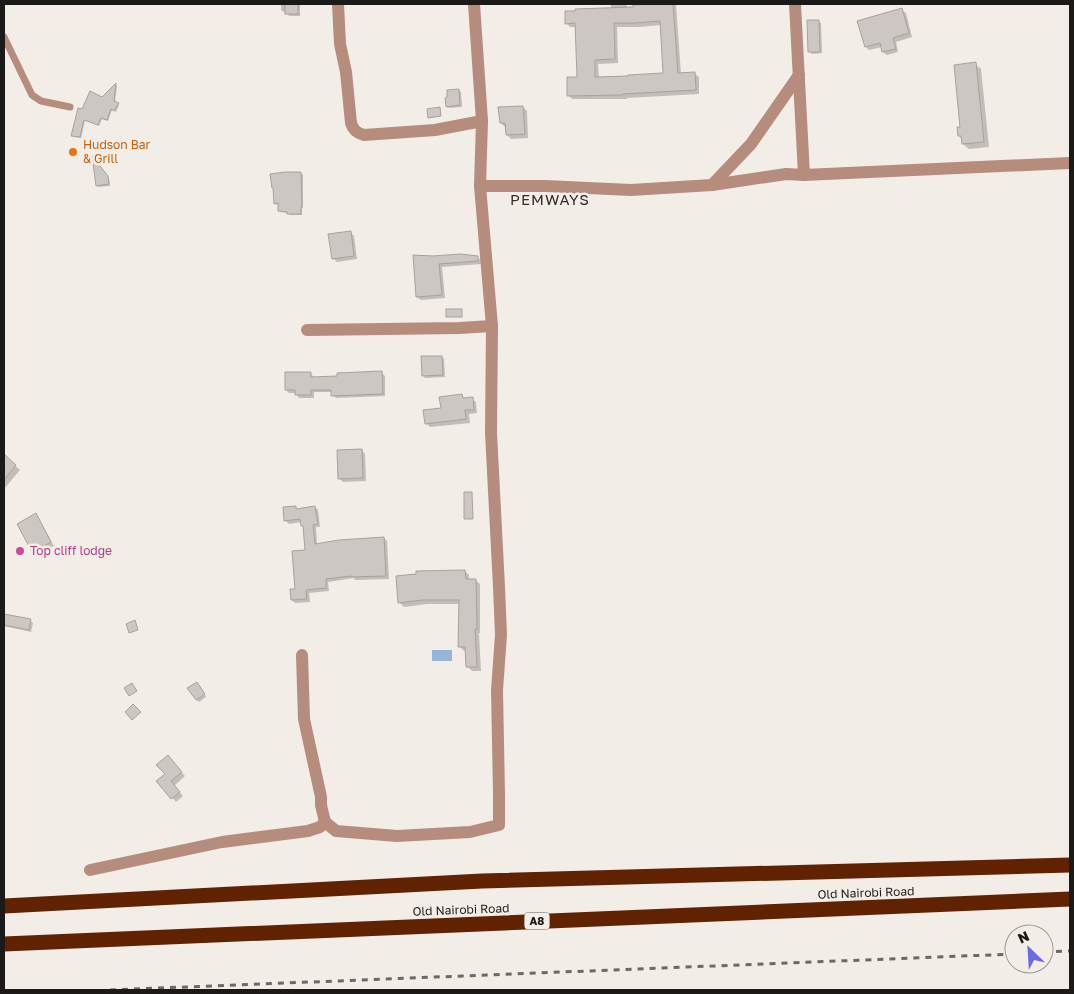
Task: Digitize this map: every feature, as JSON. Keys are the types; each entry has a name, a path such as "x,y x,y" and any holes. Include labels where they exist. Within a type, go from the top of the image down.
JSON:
{"highway":[{"name":"Old Nairobi Road","path":"4,906 482,881 1070,866"},
{"name":"Old Nairobi Road","path":"4,944 1070,899"}],"street":[{"path":"338,4 340,44 347,80 351,123 357,133 364,135 434,130 482,121"},
{"path":"302,655 304,719 325,822 336,831 397,836 470,832 499,825 497,690 500,635 491,433 492,326 480,186 482,121 474,4"},
{"path":"796,4 804,175"},
{"path":"712,186 750,144 799,75"},
{"path":"480,186 545,186 631,190 712,186 786,174 804,175 1070,162"},
{"path":"307,330 492,326"},
{"path":"90,870 222,842 308,831 320,827 325,822"}],"lane":[{"path":"4,37 32,95 41,101 70,107"}],"water":[{"path":"432,650 452,650 452,661 432,661"}],"building":[{"path":"285,4 298,4 298,14 285,14"},
{"path":"673,4 678,73 695,72 696,90 623,95 567,96 567,77 577,77 575,23 565,24 565,11 633,7 633,5","holes":["660,21 663,73 595,77 595,60 615,59 614,23"]},
{"path":"902,8 909,33 893,38 896,49 882,52 880,43 865,47 857,21"},
{"path":"807,20 819,20 820,52 808,52"},
{"path":"976,62 984,142 962,144 961,136 958,136 957,127 960,127 954,65"},
{"path":"116,83 114,101 119,103 114,111 111,109 107,120 101,118 98,125 84,120 80,137 71,136 78,108 82,109 90,91 102,97"},
{"path":"459,89 460,105 446,107 445,98 447,97 447,90"},
{"path":"523,106 525,134 506,135 505,123 500,123 498,107"},
{"path":"440,107 441,116 428,118 427,109"},
{"path":"92,156 108,176 109,184 96,186"},
{"path":"301,172 301,214 287,214 287,212 278,211 278,203 274,204 270,174"},
{"path":"351,231 354,256 332,259 328,234"},
{"path":"460,254 478,256 478,261 439,264 442,295 416,297 413,255"},
{"path":"446,309 462,309 462,317 446,317"},
{"path":"421,356 442,356 443,375 422,376"},
{"path":"382,371 383,394 331,396 331,390 311,390 311,395 295,395 295,390 285,390 285,372 311,372 311,377 337,376 337,373"},
{"path":"462,394 463,398 473,397 474,410 465,410 466,419 425,424 423,410 441,408 439,397"},
{"path":"362,449 363,478 338,479 337,450"},
{"path":"4,454 16,465 4,480"},
{"path":"464,492 472,492 473,519 464,519"},
{"path":"296,506 296,509 315,506 318,524 313,525 315,544 339,540 384,537 386,576 351,576 326,579 326,588 306,590 307,599 291,600 290,589 295,589 292,551 305,550 303,526 301,526 300,519 284,521 283,507"},
{"path":"36,513 51,542 32,552 17,524"},
{"path":"465,570 466,579 476,579 477,629 475,629 477,667 466,667 465,647 458,647 459,600 422,600 398,603 396,576 416,574 416,571"},
{"path":"4,614 31,619 29,630 4,625"},
{"path":"135,620 138,630 129,633 126,624"},
{"path":"197,682 205,694 196,700 187,688"},
{"path":"132,683 137,691 129,696 124,688"},
{"path":"133,704 141,712 132,720 125,712"},
{"path":"168,755 182,772 171,781 180,792 171,799 156,781 165,774 156,765"}],"railway":[{"path":"1054,952 1070,951"},
{"path":"110,990 1004,954"}],"place":[{"name":"Hudson Bar & Grill","path":"73,152"},
{"name":"Top cliff lodge","path":"20,551"}],"district":[{"name":"PEMWAYS","path":"550,200"}]}
